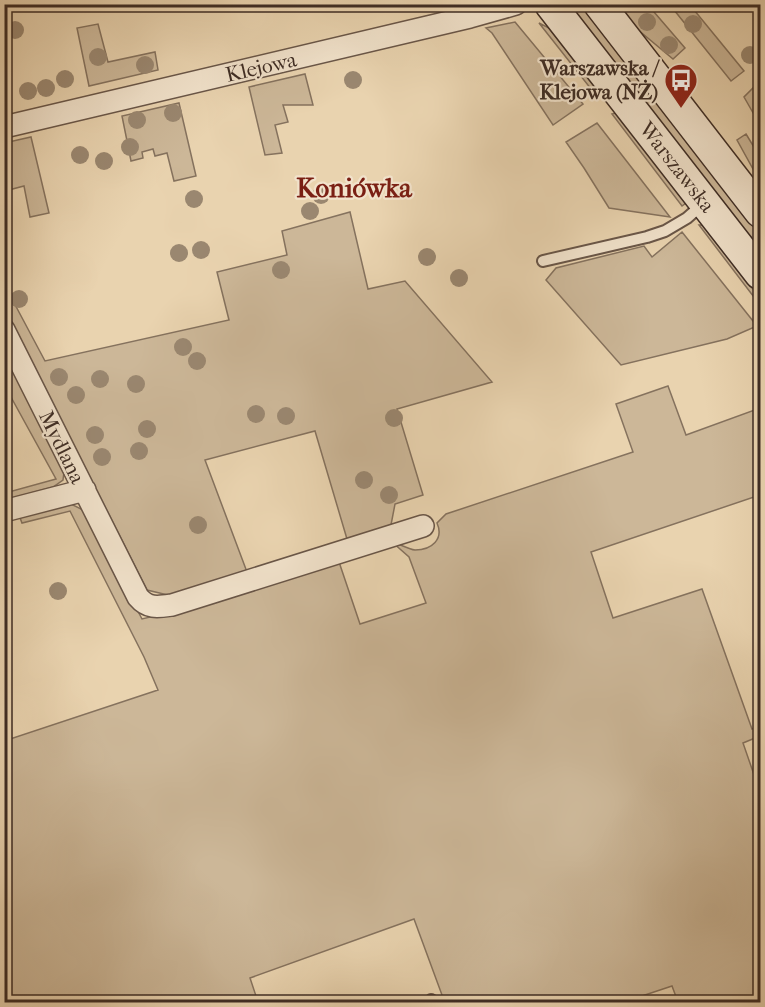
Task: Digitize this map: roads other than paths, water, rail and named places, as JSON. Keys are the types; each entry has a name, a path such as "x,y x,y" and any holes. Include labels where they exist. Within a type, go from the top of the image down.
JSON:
{"main road":[{"name":"Warszawska","path":"550,4 760,274"},
{"name":"Warszawska","path":"599,4 760,212"}],"street":[{"name":"Klejowa","path":"4,127 458,20 516,4"},
{"name":"Mydlana","path":"4,330 85,490 4,511"},
{"path":"85,490 138,597 151,607 172,605 423,526"}],"lane":[{"path":"543,261 664,231 705,203"}],"place":[{"name":"Warszawska / Klejowa (NŻ)","path":"681,109"}],"district":[{"name":"Koniówka","path":"354,188"}]}
